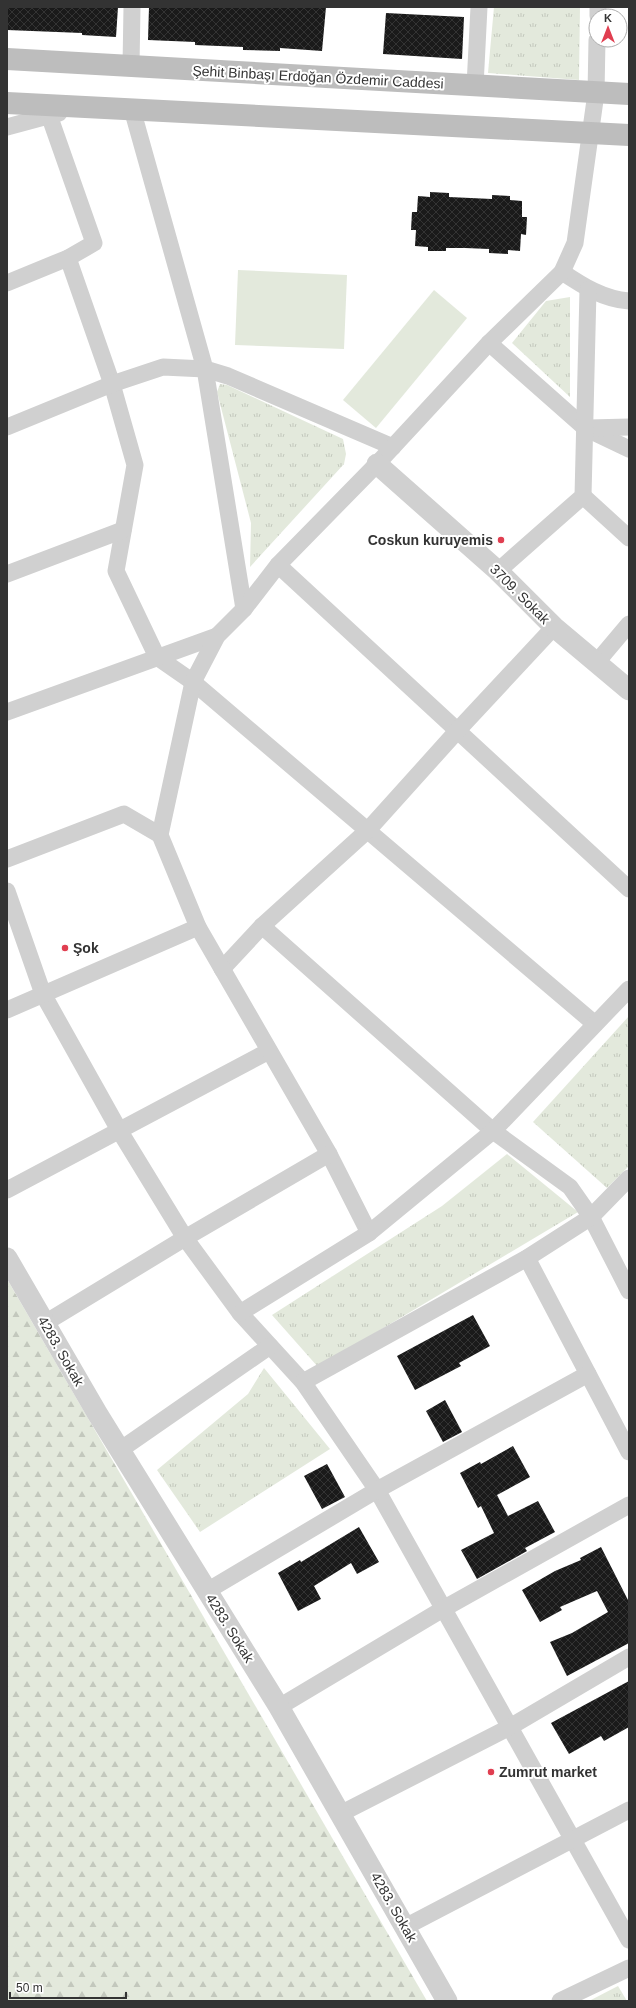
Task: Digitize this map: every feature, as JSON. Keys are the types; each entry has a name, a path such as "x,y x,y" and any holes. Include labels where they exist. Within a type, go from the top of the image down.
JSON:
{"main road":[{"name":"Şehit Binbaşı Erdoğan Özdemir Caddesi","path":"7,59 629,94"},
{"path":"7,103 629,135"}],"street":[{"path":"131,66 132,7"},
{"path":"475,86 479,7"},
{"path":"369,1232 329,1154 198,927 160,835 193,682 217,636 244,610 278,565 377,464 489,343 562,272 575,243 596,92 597,48"},
{"path":"7,127 85,107"},
{"path":"132,109 205,369 244,610"},
{"path":"7,283 68,258 94,243 49,115"},
{"path":"68,258 112,384 136,465 116,571 157,657 193,682 595,1024"},
{"path":"562,272 588,290 617,300 629,300"},
{"path":"498,571 583,496 588,290"},
{"path":"489,343 584,428 629,450"},
{"path":"7,427 112,384 163,367 205,369 228,376 393,447"},
{"path":"584,428 629,427"},
{"name":"3709. Sokak","path":"377,464 498,571 554,627 629,690"},
{"path":"583,496 629,538"},
{"path":"7,574 124,530"},
{"path":"278,565 629,889"},
{"path":"597,662 629,624"},
{"path":"222,969 262,926 368,830 554,627"},
{"path":"7,712 217,636"},
{"path":"7,858 124,814 160,835"},
{"path":"7,891 43,994 119,1130 185,1238 240,1313 303,1382 377,1490 629,1940"},
{"path":"262,926 493,1131 570,1187 590,1217 629,1291"},
{"path":"7,1010 198,927"},
{"path":"240,1313 369,1232 493,1131 629,989"},
{"path":"7,1190 269,1051"},
{"path":"45,1323 185,1238 329,1154"},
{"path":"303,1382 527,1258 590,1217 629,1178"},
{"name":"4283. Sokak","path":"7,1258 120,1450 279,1707 447,2001"},
{"path":"527,1258 629,1452"},
{"path":"120,1450 270,1346"},
{"path":"208,1591 377,1490 588,1374"},
{"path":"279,1707 443,1609 629,1505"},
{"path":"340,1814 510,1727 629,1657"},
{"path":"405,1927 629,1810"},
{"path":"560,2001 629,1968"}],"green space":[{"path":"494,7 580,7 579,80 488,73"},
{"path":"238,270 347,275 344,349 235,345"},
{"path":"434,290 467,318 376,428 343,400"},
{"path":"570,297 570,397 512,343 546,301"},
{"path":"220,384 227,385 343,439 346,454 344,464 250,567 251,523 217,392"},
{"path":"629,1016 629,1166 607,1188 533,1122"},
{"path":"507,1154 578,1212 318,1367 272,1315 442,1206"},
{"path":"7,1279 427,2001 7,2001"},
{"path":"264,1368 330,1449 200,1532 157,1470 248,1394"},
{"path":"618,1986 627,2001 589,2001"}],"building":[{"path":"7,7 118,7 116,37 82,35 82,33 7,30"},
{"path":"149,7 326,7 322,51 280,48 280,51 243,50 243,47 195,45 195,42 148,40"},
{"path":"386,13 464,17 462,59 383,54"},
{"path":"430,192 449,193 449,197 492,199 492,195 510,196 510,200 522,201 522,217 527,217 526,235 521,234 520,251 508,250 508,254 489,253 489,249 446,248 446,251 428,251 428,247 415,246 416,230 411,230 412,212 417,212 418,196 430,197"},
{"path":"473,1315 490,1346 459,1363 461,1366 415,1390 397,1356"},
{"path":"445,1400 462,1432 443,1442 426,1411"},
{"path":"513,1446 530,1477 497,1495 508,1516 538,1501 555,1532 525,1548 527,1551 477,1579 461,1550 494,1533 481,1506 478,1508 460,1473 480,1462 481,1464"},
{"path":"327,1464 345,1497 322,1509 304,1476"},
{"path":"359,1527 379,1562 357,1574 351,1563 314,1586 321,1599 298,1611 278,1573 300,1560 301,1562"},
{"path":"601,1547 629,1602 629,1643 567,1676 550,1642 572,1633 608,1612 597,1591 560,1607 562,1610 540,1622 522,1590 555,1571 581,1560 580,1558"},
{"path":"629,1681 629,1727 604,1741 601,1736 569,1754 551,1723"}],"place":[{"name":"Coskun kuruyemis","path":"501,540"},
{"name":"Şok","path":"65,948"},
{"name":"Zumrut market","path":"491,1772"}]}
